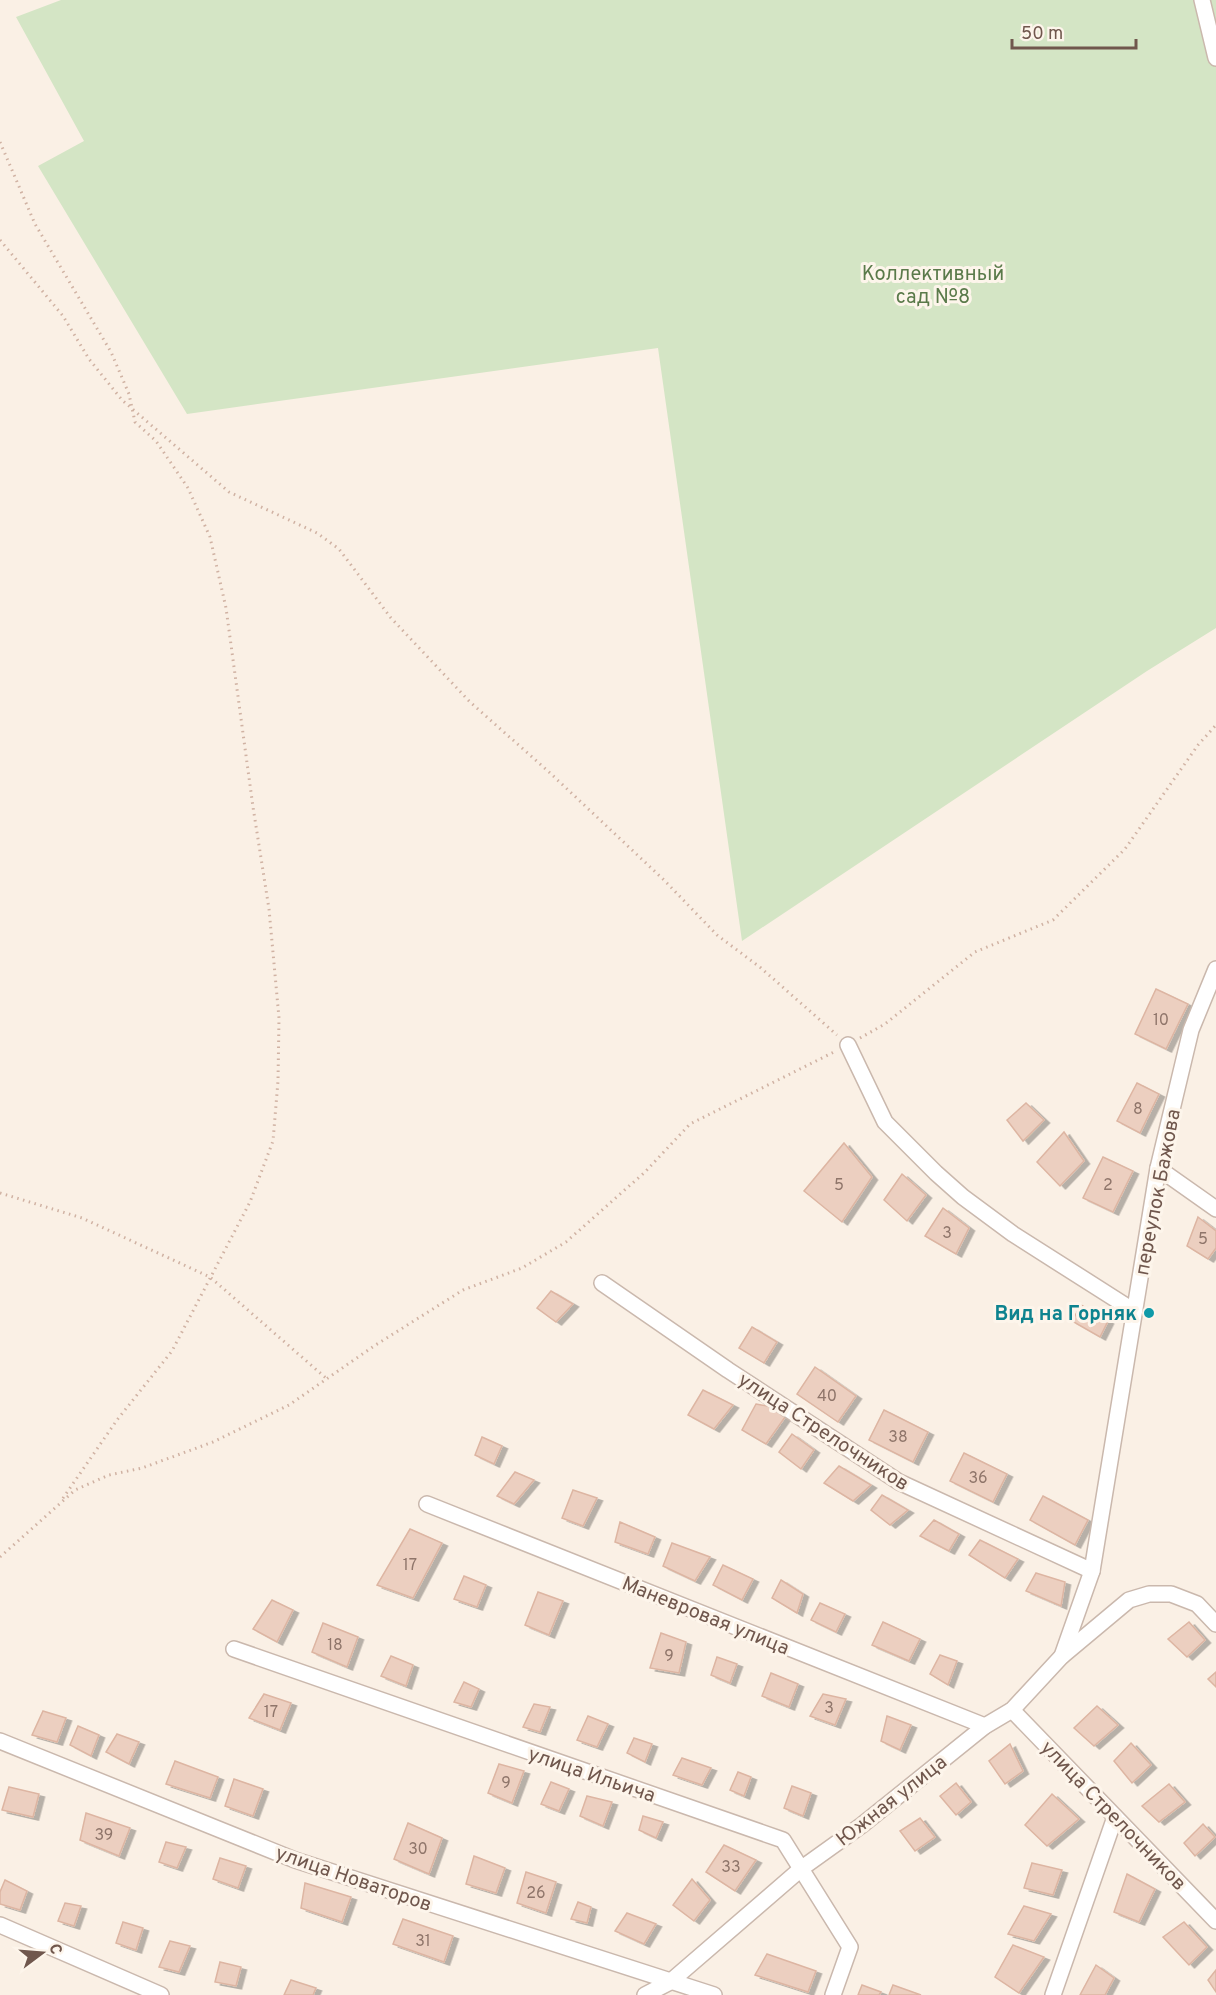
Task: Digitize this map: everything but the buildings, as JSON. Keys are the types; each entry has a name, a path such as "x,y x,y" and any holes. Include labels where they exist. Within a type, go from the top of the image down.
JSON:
{"street":[{"path":"1202,0 1216,58"},
{"name":"переулок Бажова","path":"1092,1571 1158,1168 1191,1030 1216,969"},
{"path":"848,1045 885,1122 936,1173 963,1197 1013,1234 1134,1311"},
{"path":"1158,1168 1216,1209"},
{"name":"улица Стрелочников","path":"602,1283 898,1482 1092,1571"},
{"name":"Маневровая улица","path":"427,1504 985,1726"},
{"name":"Южная улица","path":"645,1995 670,1982 802,1869 985,1726 1012,1710 1062,1656 1092,1571"},
{"path":"1062,1656 1129,1600 1149,1594 1172,1594 1197,1604 1216,1624"},
{"name":"улица Ильича","path":"234,1649 783,1840 850,1947 833,1995"},
{"name":"улица Стрелочников","path":"1012,1710 1216,1921"},
{"name":"улица Новаторов","path":"0,1741 295,1860 714,1995"},
{"path":"1053,1995 1115,1817"},
{"path":"0,1925 161,1995"}],"path":[{"path":"0,142 35,224 111,352 129,394 135,422 156,441 188,488 210,537 226,608 268,909 278,1007 278,1081 273,1141 250,1202 172,1351 117,1420 58,1504"},
{"path":"0,240 63,316 89,359 122,400 229,492 317,533 339,549 391,618 470,702 549,772 664,880 717,935 761,968 848,1045"},
{"path":"0,1557 75,1490 109,1475 142,1468 222,1437 289,1405 374,1346 463,1290 522,1268 566,1242 645,1172 690,1124 848,1045 885,1024 975,952 1053,920 1125,849 1198,745 1216,725"},
{"path":"0,1193 82,1218 210,1276 327,1379"}],"green space":[{"name":"Коллективный сад №8","path":"61,0 1216,0 1216,628 1147,671 742,941 658,348 187,414 38,166 84,141 16,17"}],"place":[{"name":"Вид на Горняк","path":"1149,1313"}]}
